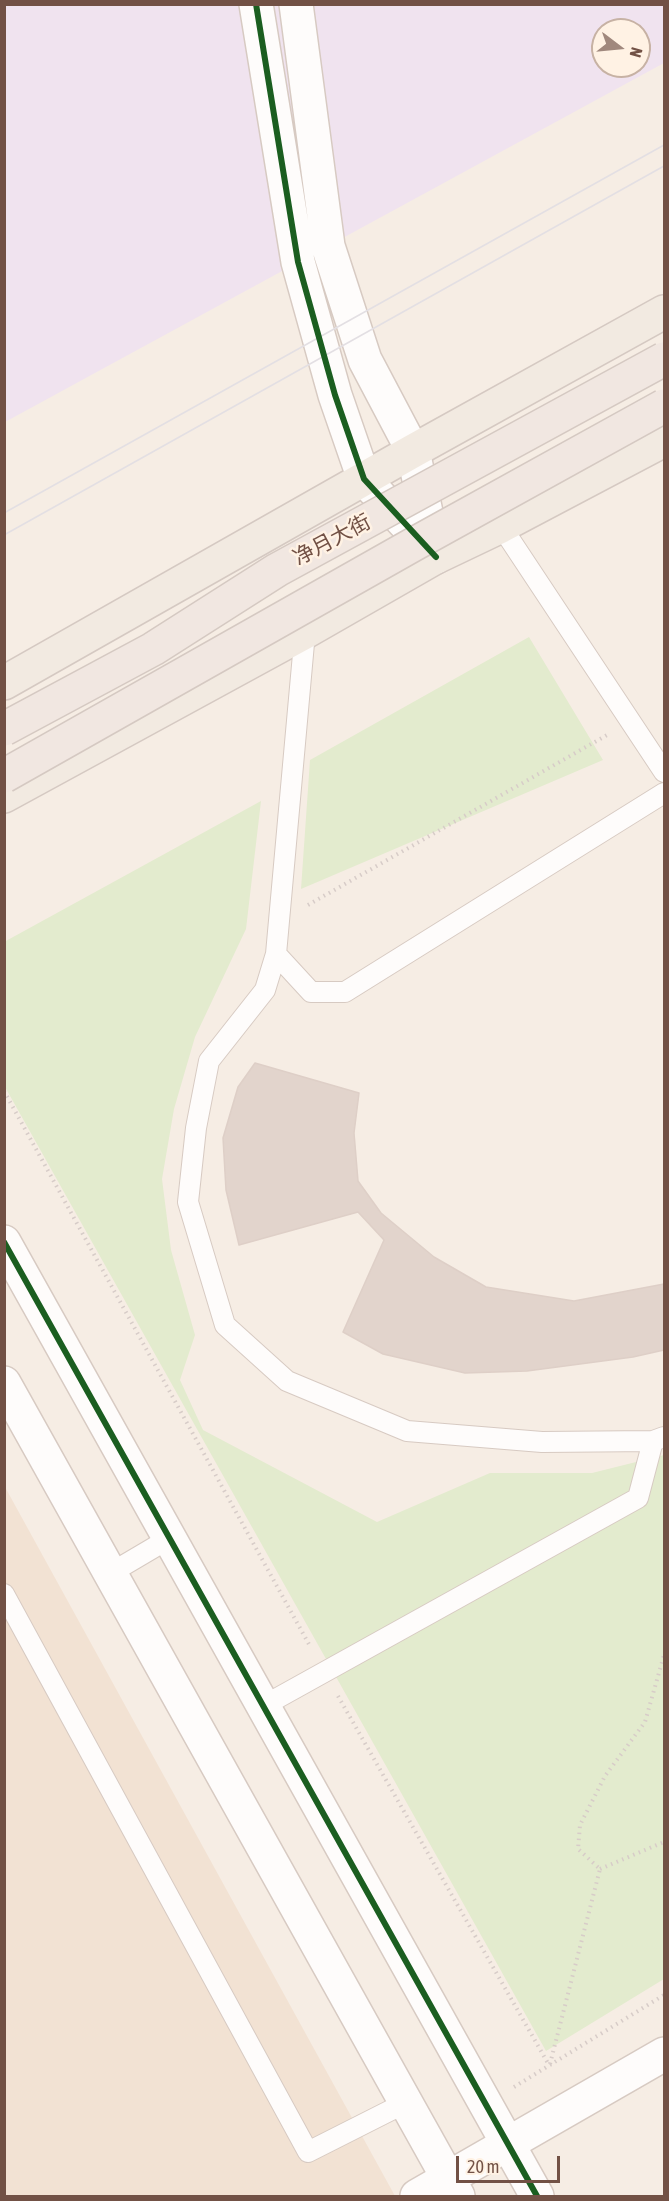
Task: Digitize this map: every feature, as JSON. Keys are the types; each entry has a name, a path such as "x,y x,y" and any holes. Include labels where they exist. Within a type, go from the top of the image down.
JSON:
{"highway":[{"name":"净月大街","path":"4,729 153,649 277,570 664,359"},
{"name":"净月大街","path":"4,776 664,406"}],"main road":[{"name":"净月大街","path":"4,682 412,451 664,312"},
{"path":"4,796 305,632 436,556 501,526 664,440"}],"street":[{"path":"256,4 303,284 335,395 364,479 436,556"},
{"path":"297,4 328,246 365,360 412,451 436,556"},
{"path":"4,1242 265,1705 484,2105 509,2144 537,2196"},
{"path":"4,1383 454,2187"},
{"path":"417,2196 454,2187 509,2144 664,2054"}],"lane":[{"path":"501,526 664,772"},
{"path":"265,1705 638,1498 659,1439 542,1442 407,1431 287,1381 225,1325 188,1202 196,1128 209,1061 265,990 276,954 305,632"},
{"path":"276,954 311,992 345,992 664,793"},
{"path":"109,1574 170,1538"},
{"path":"4,1594 308,2152 405,2103"}],"path":[{"path":"279,921 631,721"},
{"path":"4,1091 324,1672 549,2065"},
{"path":"600,1869 578,1849 580,1825 605,1776 645,1722 664,1655"},
{"path":"600,1869 664,1842"},
{"path":"549,2065 600,1869"},
{"path":"484,2105 664,1995"}],"shaded area":[{"path":"5,5 664,5 664,63 651,70 651,18 591,18 591,78 636,78 5,422"},
{"path":"5,1487 395,2196 5,2196"}],"green space":[{"path":"529,637 603,760 301,889 310,760"},
{"path":"261,801 246,929 195,1037 174,1109 162,1179 171,1250 195,1335 180,1380 203,1430 377,1522 490,1473 592,1473 664,1455 664,1979 546,2051 5,1087 4,942"}],"building":[{"path":"255,1063 359,1093 354,1133 358,1181 381,1213 434,1257 486,1287 574,1301 664,1284 664,1350 633,1357 527,1371 465,1373 383,1354 343,1332 384,1240 358,1212 239,1245 226,1190 223,1138 238,1087"}],"tram line":[{"path":"4,513 664,145"},
{"path":"4,535 664,166"}],"cycle path":[{"path":"256,4 298,262 335,395 364,479 436,557"},
{"path":"4,1242 537,2196"}]}
